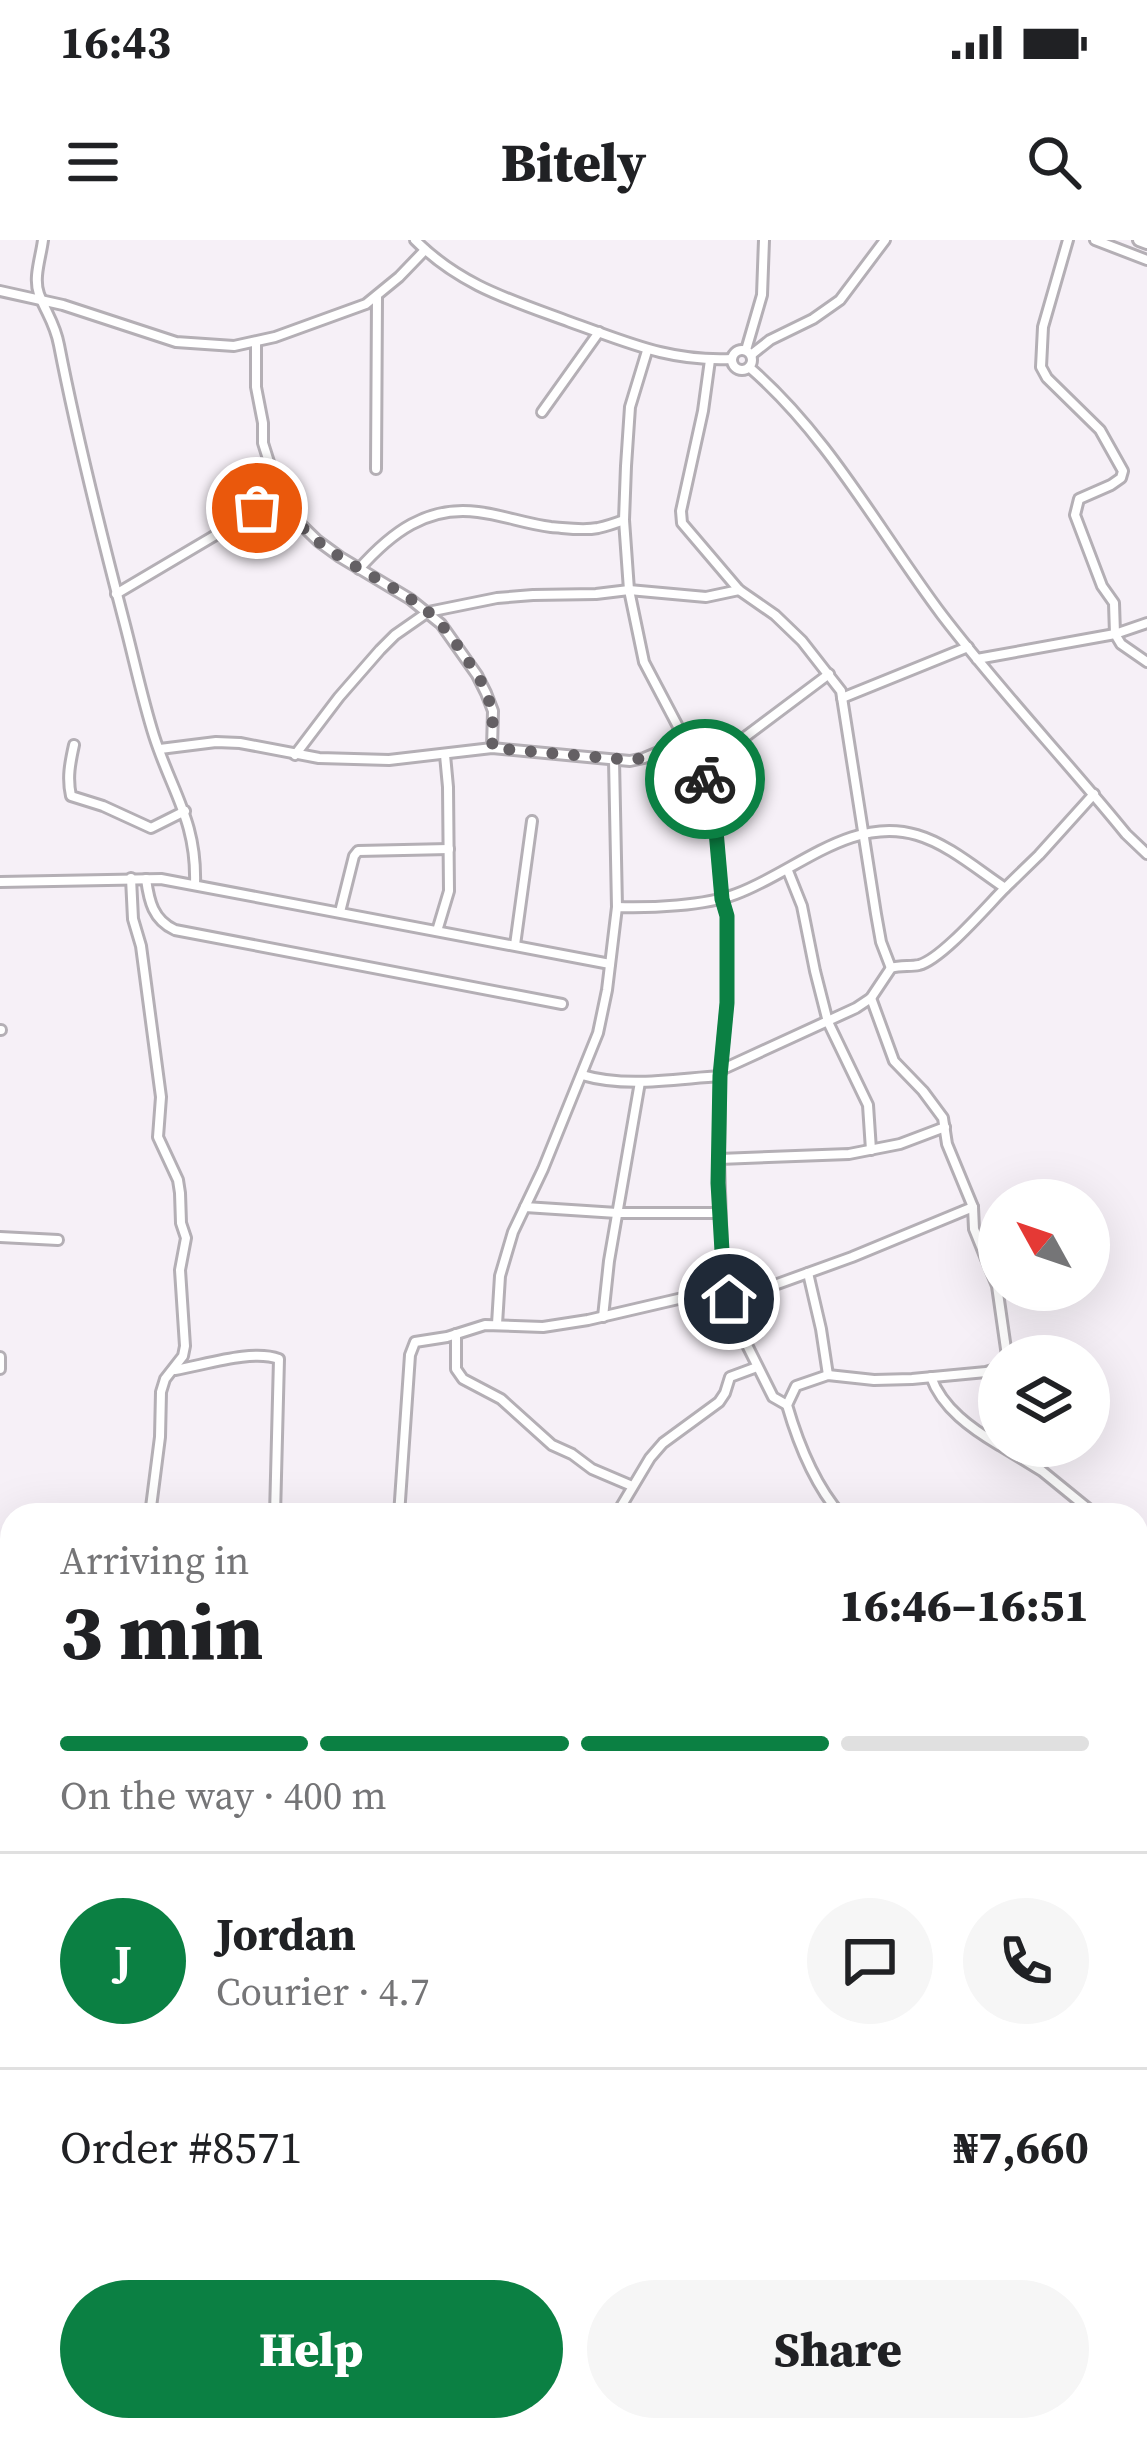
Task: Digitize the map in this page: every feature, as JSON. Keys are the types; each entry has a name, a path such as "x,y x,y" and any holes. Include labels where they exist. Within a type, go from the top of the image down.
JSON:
{"street":[{"path":"43,240 38,292 58,339 70,412 116,594 160,749 185,811 194,847 195,884"},
{"path":"415,240 483,290 647,351 732,359"},
{"path":"764,240 762,295 749,367 834,459 977,659 1147,854"},
{"path":"732,359 736,351 749,352 840,301 885,240"},
{"path":"1068,240 1043,327 1041,367 1100,430 1123,471 1111,485 1079,499 1075,515 1102,586 1114,603 1115,634 1147,662"},
{"path":"1095,240 1147,260"},
{"path":"0,291 63,305 176,342 256,343 352,310 399,278 425,250"},
{"path":"376,469 377,296"},
{"path":"542,412 598,332"},
{"path":"256,343 263,442 287,511 318,541 441,624 486,693 493,711 492,748"},
{"path":"647,351 630,407 624,520 629,590 644,662 700,770 714,808 727,916 718,1159 728,1291 757,1367 773,1397 787,1405 815,1479 832,1503"},
{"path":"732,359 740,370 749,367"},
{"path":"710,360 682,523 740,590 802,640 841,691 878,928 891,968"},
{"path":"116,594 280,497"},
{"path":"359,569 394,533 446,511 574,529 624,520"},
{"path":"295,754 380,650 428,612 497,598 629,590 706,597 740,590"},
{"path":"977,659 1115,634 1147,623"},
{"path":"842,698 968,647"},
{"path":"700,770 829,674"},
{"path":"160,749 240,743 319,758 389,760 492,748 614,760 644,758 686,741"},
{"path":"74,745 69,789 76,800 103,806 151,828 185,811"},
{"path":"436,932 449,892 446,755"},
{"path":"497,1324 500,1276 513,1232 598,1033 617,907 614,760"},
{"path":"582,1075 605,1082 640,1082 720,1073 828,1022 871,998 891,968 916,966 935,957 1094,794"},
{"path":"515,945 532,821"},
{"path":"617,907 653,908 722,899 788,871 832,844 901,831 931,839 1005,888"},
{"path":"340,912 358,851 449,849"},
{"path":"788,871 802,906 828,1022 868,1105 871,1150"},
{"path":"131,878 160,1097 158,1137 178,1180 185,1238 180,1283 186,1336 183,1356 161,1392 152,1503"},
{"path":"0,882 146,878 195,884 610,964"},
{"path":"146,878 156,916 175,930 562,1004"},
{"path":"871,998 894,1061 937,1108 945,1126 947,1144 973,1207 974,1228 997,1286 1004,1335"},
{"path":"603,1317 640,1082"},
{"path":"718,1159 805,1158 871,1150 945,1126"},
{"path":"525,1207 720,1213"},
{"path":"401,1503 410,1355 415,1342 497,1324 543,1328 692,1295 747,1294 973,1207"},
{"path":"0,1237 58,1240"},
{"path":"808,1273 828,1375"},
{"path":"456,1334 456,1369 463,1379 501,1400 552,1445 632,1486"},
{"path":"174,1370 245,1356 280,1359 274,1503"},
{"path":"0,1358 0,1369"},
{"path":"623,1503 663,1442 719,1402 730,1377 757,1367"},
{"path":"787,1405 796,1386 828,1375 874,1380 978,1373"},
{"path":"931,1377 939,1394 978,1432"},
{"path":"1036,1467 1081,1503"}],"way so far":[{"path":"257,508 280,497 287,511 318,541 441,624 486,693 493,711 492,748 630,760 686,741 705,779"}],"route":[{"path":"705,779 714,808 727,916 718,1183 729,1299"}]}
